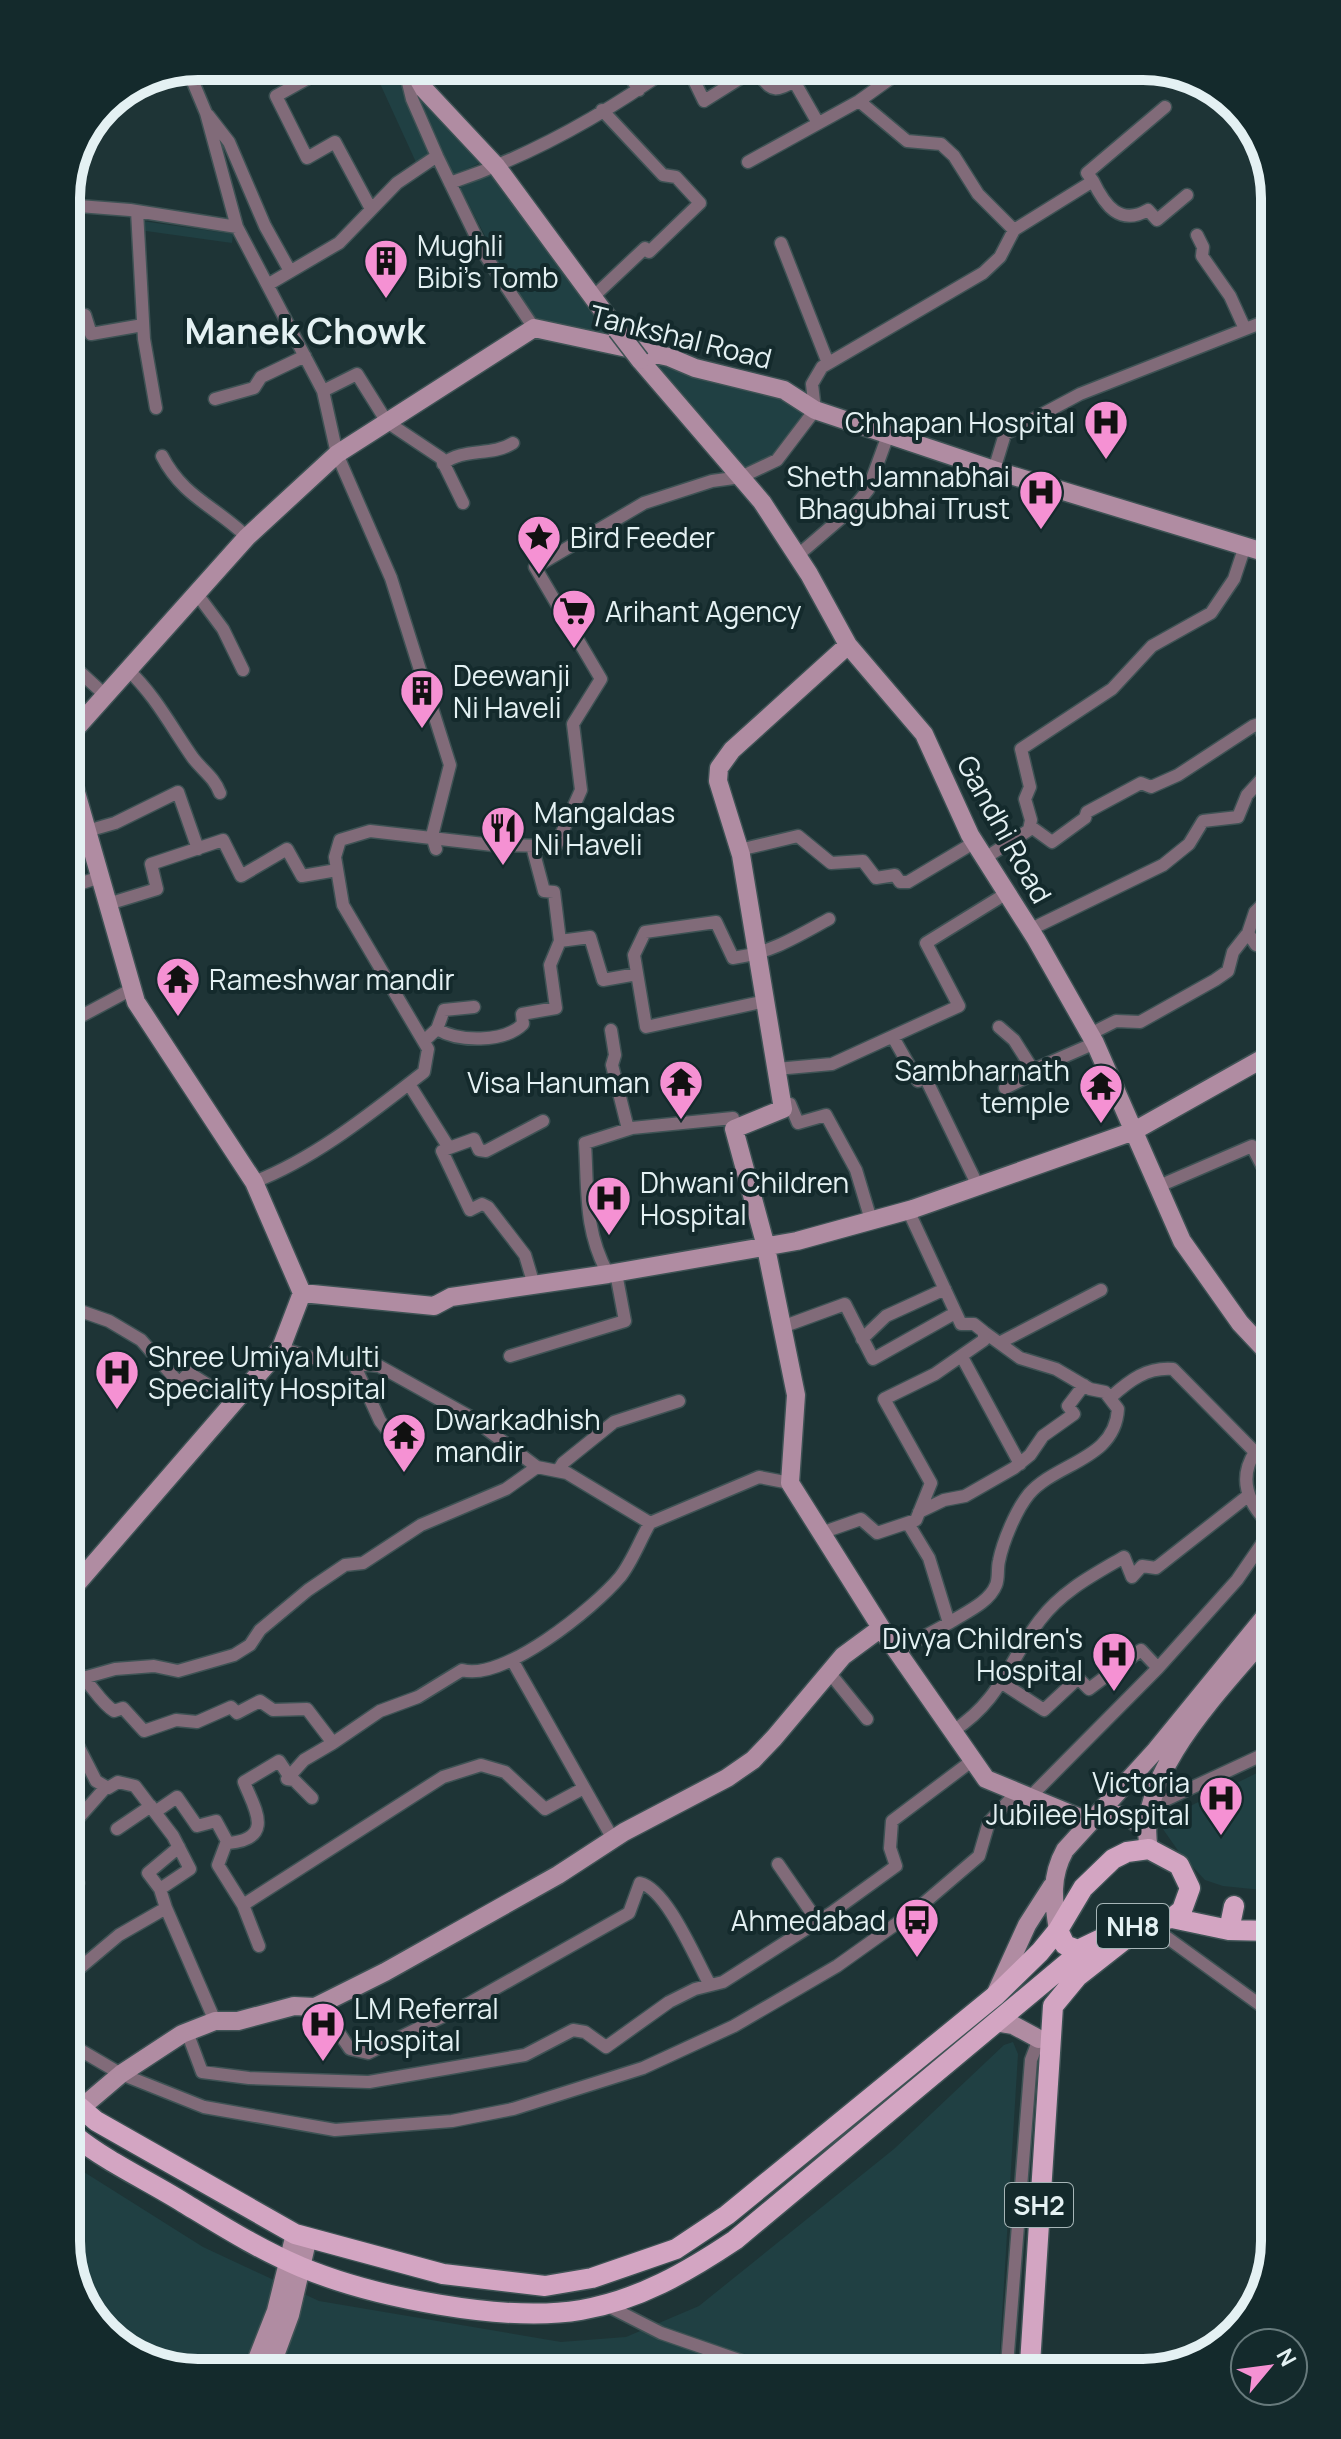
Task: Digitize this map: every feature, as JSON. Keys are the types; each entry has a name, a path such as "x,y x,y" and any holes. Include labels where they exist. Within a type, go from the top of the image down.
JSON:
{"main road":[{"name":"NH8","path":"1149,1849 1171,1858 1185,1874 1189,1897 1182,1910 1172,1918 1146,1922 1101,1938 1084,1949 1065,1945 1058,1930 1072,1903 1102,1867 1127,1852 1149,1849"},
{"path":"1229,1930 1234,1906"},
{"path":"1172,1918 1229,1930 1261,1931"},
{"path":"1040,1952 1042,1981 1051,2002 1146,1922"},
{"path":"80,2108 96,2121 302,2236 443,2274 545,2286 635,2266 676,2249 727,2215 995,1996 1058,1930"},
{"path":"80,2139 256,2246 296,2265 442,2305 529,2312 580,2310 678,2278 735,2240 1084,1949"},
{"name":"SH2","path":"1030,2359 1044,2043 1051,2002"}],"street":[{"path":"192,80 206,113 237,227 323,391 337,454 391,578 450,765 434,842"},
{"path":"305,80 276,96 307,158 335,142 371,209"},
{"path":"80,723 247,537 337,454 534,328 485,255 437,156 412,99 407,80"},
{"path":"419,80 497,167 593,297 645,248 649,252 667,238 700,203 676,177 663,175 602,110"},
{"path":"632,80 639,90"},
{"path":"450,183 497,167 653,80"},
{"path":"694,80 704,101 738,80"},
{"path":"760,80 767,87 780,89 794,81 818,123"},
{"path":"748,162 859,101 888,80"},
{"path":"859,101 907,141 941,144 954,156 978,194 1014,230"},
{"path":"1165,107 1087,173 1105,205 1122,216 1135,217 1148,210 1157,220 1187,195"},
{"path":"206,113 229,142 265,226 290,271"},
{"path":"269,284 339,243 397,183 437,156"},
{"path":"254,1182 280,1172 386,1104 424,1072 428,1049 343,905 335,857 340,840 370,831 434,842 556,846 581,790 573,724 601,679 535,567 644,503 712,481 741,477 777,460 815,410 812,384 818,372 828,363 983,273 1000,257 1014,230 1093,181"},
{"path":"80,206 137,211 237,227"},
{"path":"137,211 143,325 156,408"},
{"path":"1197,235 1203,247 1202,256 1230,296 1245,329"},
{"path":"781,243 828,363"},
{"name":"Gandhi Road","path":"593,297 640,360 741,477 797,556 848,645 924,734 980,850 1091,1039 1182,1241 1240,1323 1261,1345"},
{"path":"85,315 91,334 143,325"},
{"path":"994,470 1005,434 1080,394 1261,323"},
{"name":"Tankshal Road","path":"534,328 669,357 695,368 754,380 784,390 815,410 888,435 1261,551"},
{"path":"215,399 254,388 261,377 305,356"},
{"path":"323,391 357,374 387,422 443,464 463,503"},
{"path":"797,556 854,507 868,490 888,435"},
{"path":"443,464 452,456 499,452 513,443"},
{"path":"162,456 174,478 195,498 225,515 247,537"},
{"path":"1245,546 1234,579 1211,613 1152,646 1112,689 1021,749 1030,787 1025,799 1030,826 1052,842 1085,818 1087,812 1141,783 1151,787 1178,775 1261,724"},
{"path":"197,594 223,629 243,670"},
{"path":"782,1106 739,850 718,781 719,768 732,750 848,645"},
{"path":"128,670 146,686 195,760 215,779 220,793"},
{"path":"80,672 105,695"},
{"path":"1029,930 1163,865 1189,844 1203,821 1238,817 1247,795 1261,780"},
{"path":"87,831 115,823 178,792 198,849"},
{"path":"80,806 136,1002 254,1182 302,1293 281,1348 80,1580"},
{"path":"739,850 798,836 831,863 863,861 876,878 895,875 900,882 908,882 1030,826"},
{"path":"108,904 157,889 151,864 223,840 241,876 287,849 302,876 337,870"},
{"path":"437,1029 466,1038 491,1036 517,1030 523,1024 522,1014 556,1008 550,965 560,941 554,892 544,891 532,846"},
{"path":"80,884 100,877"},
{"path":"776,1069 832,1064 894,1039 959,1006 926,943 1007,893"},
{"path":"1005,1088 1091,1039 1116,1021 1140,1022 1228,971 1233,952 1248,933 1255,912 1261,906"},
{"path":"766,1001 646,1027 634,955 645,932 716,922 733,958 757,955 793,942 829,919"},
{"path":"1248,933 1256,945 1261,946"},
{"path":"560,941 590,937 603,980 637,974"},
{"path":"80,1017 132,989"},
{"path":"424,1041 437,1029 444,1010 474,1007"},
{"path":"999,1027 1014,1040 1033,1070"},
{"path":"611,1030 615,1055 612,1065 628,1129"},
{"path":"894,1039 918,1081 924,1075 978,1186"},
{"path":"302,1293 434,1306 451,1297 612,1274 765,1243 797,1241 908,1210 1134,1131 1261,1060"},
{"path":"409,1084 449,1148"},
{"path":"734,1129 790,1104 798,1123 826,1115 856,1170 871,1220"},
{"path":"510,1356 625,1321 612,1274 591,1236 585,1143 628,1129 733,1118 765,1243 796,1395 790,1483 881,1628 986,1779 1095,1817 1128,1816 1144,1828"},
{"path":"534,1285 525,1255 488,1207 482,1204 470,1210 442,1151 474,1139 479,1150 486,1151 543,1121"},
{"path":"1159,1186 1252,1146 1261,1164"},
{"path":"897,1651 980,1603 996,1586 999,1559 1027,1496 1046,1480 1100,1449 1117,1417 1111,1397 1056,1369 1020,1358 974,1324 961,1324 908,1210"},
{"path":"862,1339 886,1316 945,1289"},
{"path":"1001,1342 1101,1290"},
{"path":"782,1327 845,1304 873,1359 955,1313"},
{"path":"80,1311 109,1321 141,1340 179,1383 189,1373 234,1401"},
{"path":"821,1533 861,1519 877,1533 909,1525 919,1512 931,1483 884,1399 980,1346 984,1332"},
{"path":"281,1348 312,1358 379,1366 469,1416 537,1467 567,1473 650,1523"},
{"path":"962,1357 1020,1464"},
{"path":"354,1364 380,1421 394,1439"},
{"path":"1111,1397 1131,1380 1156,1368 1173,1369 1255,1452"},
{"path":"919,1512 944,1500 965,1496 1020,1464 1043,1436 1074,1414 1068,1406 1084,1385"},
{"path":"558,1471 570,1457 614,1422 679,1401"},
{"path":"1261,1449 1255,1452 1244,1477 1261,1518"},
{"path":"80,1674 154,1666 178,1671 234,1655 250,1645 251,1639 260,1630 308,1590 345,1565 363,1563 421,1525 506,1489 537,1467"},
{"path":"289,1776 304,1760 380,1711 418,1697 462,1670 475,1674 512,1660 589,1608 622,1574 650,1523 759,1477 790,1483"},
{"path":"953,1731 978,1713 1002,1683 1038,1623 1070,1589 1124,1557 1132,1577 1142,1566 1156,1568 1249,1495"},
{"path":"909,1525 929,1558 949,1623"},
{"path":"80,2050 121,2074 204,2107 335,2130 452,2121 513,2109 624,2076 734,2026 870,1944 917,1909 979,1856 989,1822 1158,1668 1237,1580 1261,1546"},
{"path":"1058,1930 1052,1886 1055,1868 1065,1850 1261,1621"},
{"path":"80,2105 187,2032 215,2021 238,2021 294,2006 315,2007 558,1875 613,1839 727,1778 753,1760 810,1699 828,1671 881,1628"},
{"path":"1149,1849 1144,1828 1147,1809 1171,1757 1261,1643"},
{"path":"1002,1683 1044,1710 1074,1682 1080,1680 1089,1689 1098,1685 1141,1650 1158,1668"},
{"path":"512,1660 613,1839"},
{"path":"828,1671 867,1719"},
{"path":"80,1676 100,1701 114,1711 123,1708 144,1731 176,1720 197,1722 231,1707 237,1713 260,1701 273,1710 307,1709 333,1743"},
{"path":"80,1750 96,1781 106,1787"},
{"path":"1147,1809 1261,1756"},
{"path":"187,2032 202,2072 249,2078 369,2082 525,2055 573,2030 585,2032 606,2047 669,2002 723,1982 818,1922 896,1866 890,1848 892,1821 973,1760"},
{"path":"227,1841 236,1842 249,1836 258,1823 258,1807 244,1782 279,1761 289,1776 287,1779 294,1780 312,1798"},
{"path":"243,1905 443,1777 481,1765 505,1772 545,1809 584,1788"},
{"path":"80,1816 106,1787 118,1782 135,1786 179,1847 190,1869 160,1889"},
{"path":"117,1829 177,1797 197,1826 216,1821 227,1841 218,1865 243,1905 259,1946"},
{"path":"179,1847 148,1873 160,1889 215,2021"},
{"path":"778,1864 818,1922"},
{"path":"315,2007 331,2021 350,2049 368,2053 466,2005 629,1913 640,1883 649,1885 663,1901 710,1985"},
{"path":"995,1996 1027,1925 1052,1886"},
{"path":"80,1961 166,1908"},
{"path":"1146,1922 1261,2006"},
{"path":"1040,2359 1055,2115 1051,2002"},
{"path":"995,2022 1013,2025 1044,2043 1031,2060 1007,2359"},
{"path":"274,2359 290,2315 302,2236"},
{"path":"257,2359 296,2265"},
{"path":"604,2304 661,2333 736,2359"}],"shaded area":[{"path":"378,80 404,80 435,166 420,171"},
{"path":"415,88 480,163 453,175"},
{"path":"492,174 613,340 539,325 504,273 459,185"},
{"path":"142,221 233,234 232,243 139,230"},
{"path":"652,363 775,396 811,410 776,458 742,470"},
{"name":"Victoria Jubilee Hospital","path":"1261,1771 1261,1890 1223,1886 1205,1880 1179,1852 1158,1822"},
{"path":"1013,2042 1018,2054 999,2359 190,2359 160,2353 126,2335 104,2313 89,2286 82,2264 80,2170 203,2247 319,2301 561,2342 626,2337 699,2306 894,2149 1004,2045"}],"place":[{"name":"Mughli Bibi's Tomb","path":"386,300"},
{"name":"Chhapan Hospital","path":"1106,461"},
{"name":"Sheth Jamnabhai Bhagubhai Trust","path":"1041,531"},
{"name":"Bird Feeder","path":"539,576"},
{"name":"Arihant Agency","path":"574,650"},
{"name":"Deewanji Ni Haveli","path":"422,730"},
{"name":"Mangaldas Ni Haveli","path":"503,867"},
{"name":"Rameshwar mandir","path":"178,1018"},
{"name":"Visa Hanuman","path":"681,1121"},
{"name":"Sambharnath temple","path":"1101,1125"},
{"name":"Dhwani Children Hospital","path":"609,1237"},
{"name":"Shree Umiya Multi Speciality Hospital","path":"117,1411"},
{"name":"Dwarkadhish mandir","path":"404,1474"},
{"name":"Divya Children's Hospital","path":"1114,1693"},
{"name":"Victoria Jubilee Hospital","path":"1221,1837"},
{"name":"Ahmedabad","path":"917,1959"},
{"name":"LM Referral Hospital","path":"323,2063"}],"district":[{"name":"Manek Chowk","path":"305,330"}]}
